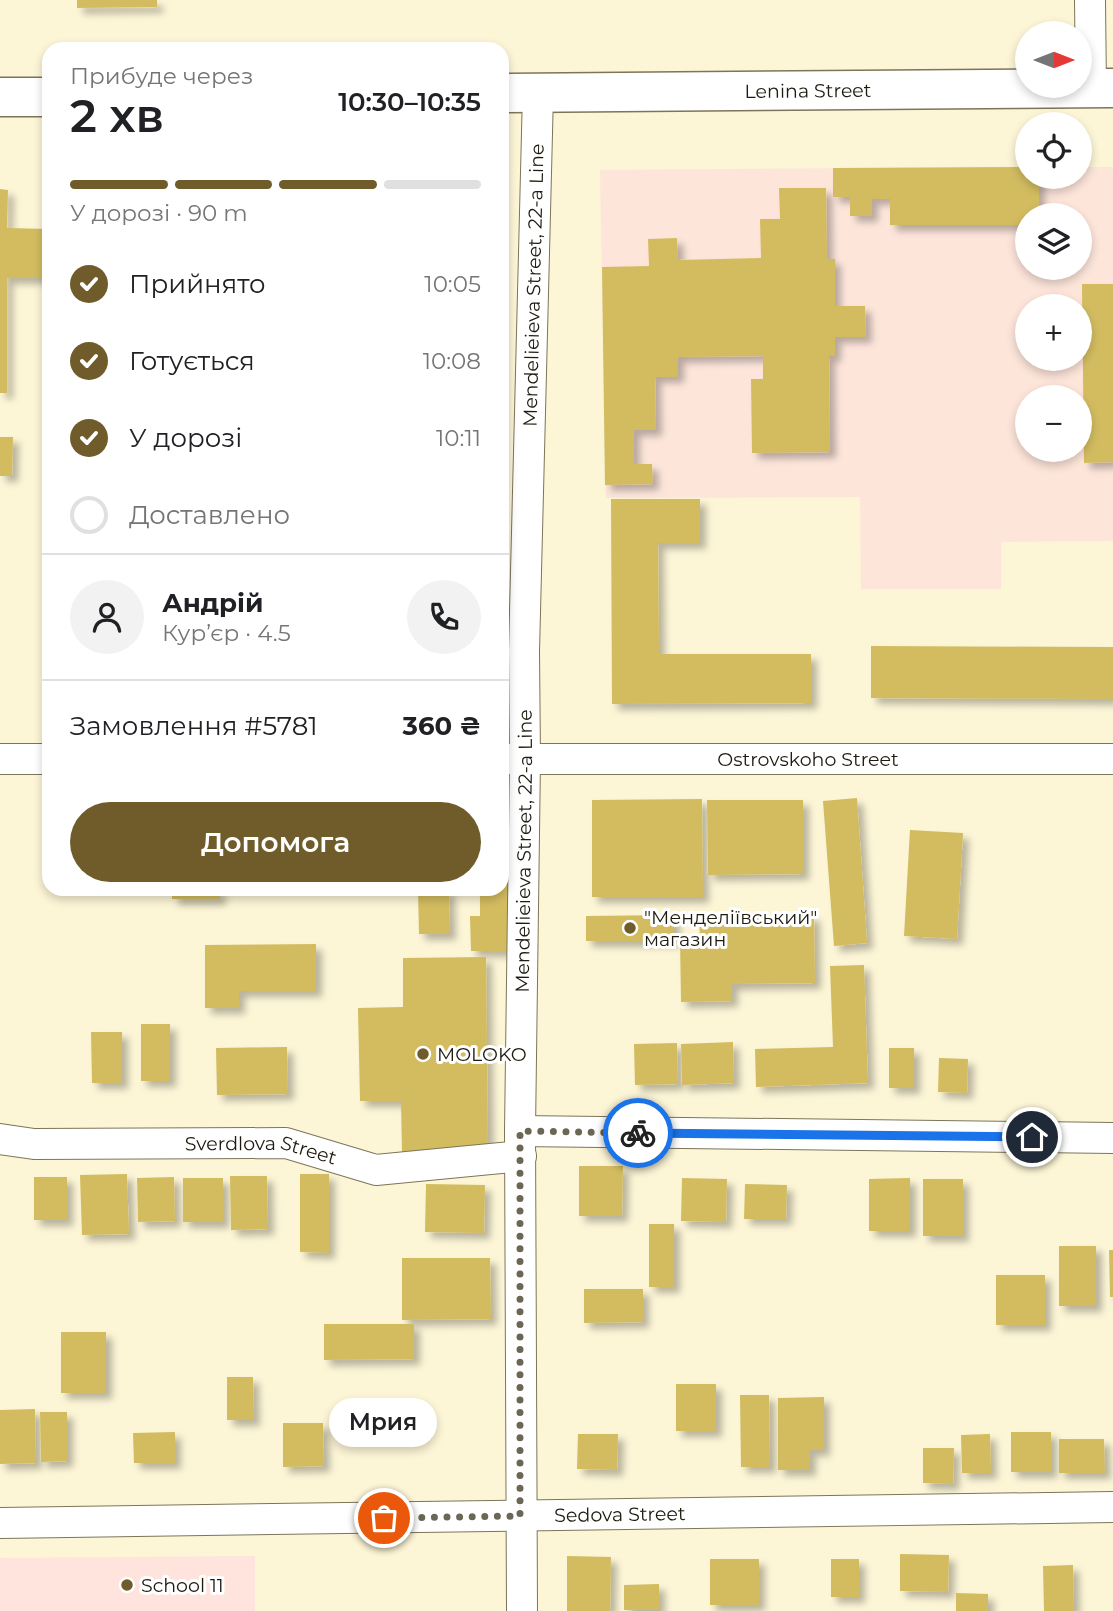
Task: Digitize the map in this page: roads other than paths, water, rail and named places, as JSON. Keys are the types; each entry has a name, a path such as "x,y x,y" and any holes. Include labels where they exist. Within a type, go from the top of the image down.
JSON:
{"main road":[{"name":"Lenina Street","path":"520,93 1102,89"},
{"path":"0,97 42,97"}],"street":[{"path":"1090,0 1102,89"},
{"name":"Mendelieieva Street, 22-a Line","path":"520,93 513,652 521,1144 522,1611"},
{"path":"0,759 42,759"},
{"name":"Ostrovskoho Street","path":"514,759 1113,759"},
{"name":"Sverdlova Street","path":"0,1139 34,1144 286,1143 376,1170 521,1144 1113,1138"},
{"name":"Sedova Street","path":"0,1523 1113,1507"}],"place":[{"name":"\"Менделіївський\" магазин","path":"630,928"},
{"name":"MOLOKO","path":"423,1054"},
{"name":"Мрия","path":"384,1518"},
{"name":"School 11","path":"127,1585"}]}
